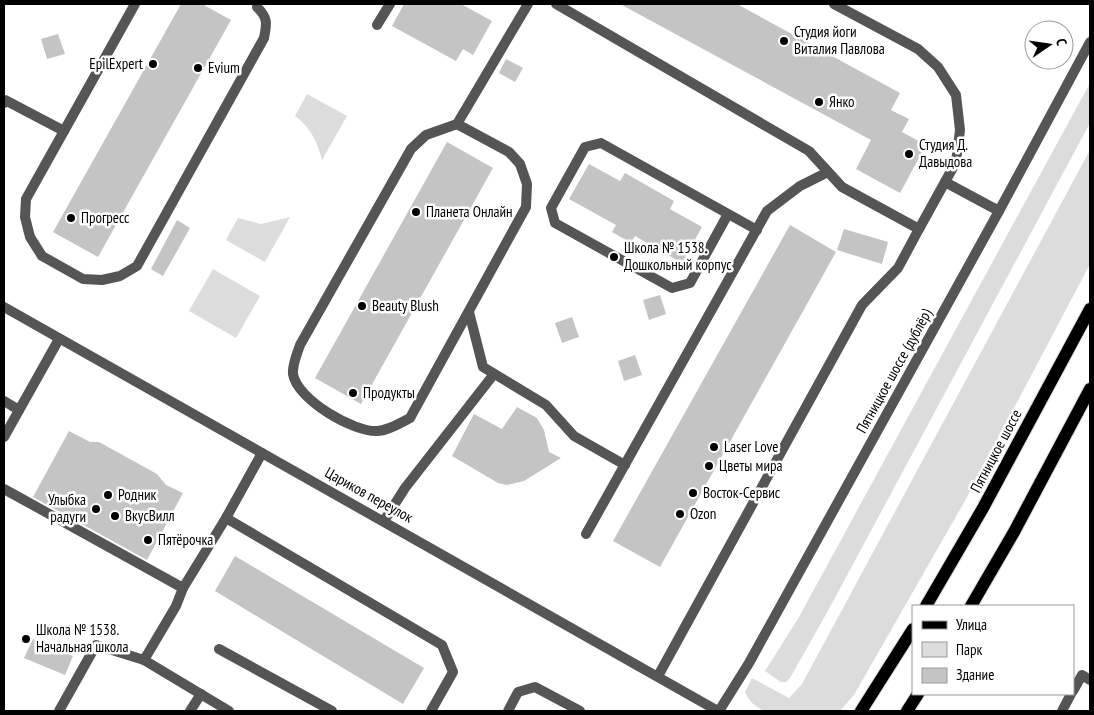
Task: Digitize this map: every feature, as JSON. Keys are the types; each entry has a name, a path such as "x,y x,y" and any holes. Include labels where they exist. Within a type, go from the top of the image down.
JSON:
{"main road":[{"name":"Пятницкое шоссе","path":"927,605 983,508 1090,309"},
{"path":"972,605 1014,532 1090,388"},
{"path":"861,711 912,631"},
{"path":"907,711 917,695"}],"street":[{"path":"135,4 26,199 25,217 30,237 42,256 83,279 102,280 120,276 137,266 264,38 267,25 265,15 256,5"},
{"path":"377,25 390,4"},
{"path":"457,124 509,152 520,164 528,184 526,206 410,418 380,431 367,431 323,410 305,395 293,375 295,358 300,345 411,149 426,135 457,124 528,4"},
{"path":"556,4 809,151 842,187 919,229"},
{"path":"658,676 862,305 898,268 956,162 960,130 956,95 938,67 918,50 834,4"},
{"name":"Пятницкое шоссе (дублёр)","path":"719,711 749,663 999,211 1090,42"},
{"path":"4,101 64,131"},
{"path":"728,214 690,283 672,288 555,223 551,208 585,147 601,143 757,230"},
{"path":"586,534 767,211 800,186 828,172"},
{"path":"945,182 999,211"},
{"name":"Цариков переулок","path":"4,307 719,711"},
{"path":"469,312 482,367 546,405 574,436 625,466"},
{"path":"4,437 59,339"},
{"path":"384,521 405,488 494,374"},
{"path":"4,401 19,410"},
{"path":"144,660 176,606 183,588 226,518 262,453"},
{"path":"4,489 183,588"},
{"path":"226,518 442,645 453,672 431,711"},
{"path":"59,711 96,646 144,660 229,711"},
{"path":"219,649 332,711"},
{"path":"1074,689 1082,675 1090,680"},
{"path":"508,711 518,692 536,687 580,711"},
{"path":"190,711 201,694"},
{"path":"1062,711 1070,695"}],"green space":[{"path":"1090,83 1090,123 829,609 790,678 786,682 781,682 765,671 799,617"},
{"path":"307,94 347,116 322,160 313,135 295,116"},
{"path":"1090,150 1090,264 966,499 854,695 840,711 764,711 750,701 745,692 752,678 789,698 802,684"},
{"path":"290,217 265,262 226,240 238,218 261,224"},
{"path":"213,269 260,296 236,338 189,311"}],"building":[{"path":"181,4 202,4 231,20 98,257 53,232"},
{"path":"404,4 461,4 492,21 473,55 463,49 456,61 392,26"},
{"path":"620,4 737,4 900,93 891,110 909,119 902,132 926,145 900,193 856,169 871,140"},
{"path":"58,34 65,54 47,59 41,39"},
{"path":"506,59 523,68 515,82 499,73"},
{"path":"447,142 493,168 361,404 315,378"},
{"path":"589,164 620,181 625,173 674,201 670,209 702,227 682,263 635,236 631,243 612,232 616,225 569,199"},
{"path":"177,220 190,228 163,276 151,269"},
{"path":"790,225 836,252 660,567 613,541"},
{"path":"844,229 888,242 882,264 837,250"},
{"path":"660,295 666,314 649,320 643,300"},
{"path":"572,317 579,337 562,343 555,323"},
{"path":"635,355 642,375 624,381 618,361"},
{"path":"517,407 537,418 544,430 549,452 561,458 524,481 507,485 498,483 452,456 474,414 502,429"},
{"name":"Родник","path":"69,431 90,442 99,442 157,474 166,485 183,493 147,560 33,497"},
{"path":"235,556 424,668 403,704 215,591"},
{"path":"33,639 73,656 65,675 24,658"}],"place":[{"name":"Студия йоги Виталия Павлова","path":"784,41"},
{"name":"EpilExpert","path":"153,64"},
{"name":"Evium","path":"198,68"},
{"name":"Янко","path":"819,102"},
{"name":"Студия Д. Давыдова","path":"909,154"},
{"name":"Планета Онлайн","path":"416,212"},
{"name":"Прогресс","path":"71,218"},
{"name":"Школа № 1538. Дошкольный корпус","path":"614,257"},
{"name":"Beauty Blush","path":"362,306"},
{"name":"Продукты","path":"353,393"},
{"name":"Laser Love","path":"714,447"},
{"name":"Цветы мира","path":"709,466"},
{"name":"Восток-Сервис","path":"693,493"},
{"name":"Родник","path":"108,495"},
{"name":"Улыбка радуги","path":"96,509"},
{"name":"Ozon","path":"680,514"},
{"name":"ВкусВилл","path":"115,516"},
{"name":"Пятёрочка","path":"148,540"},
{"name":"Школа № 1538. Начальная школа","path":"26,639"}]}
